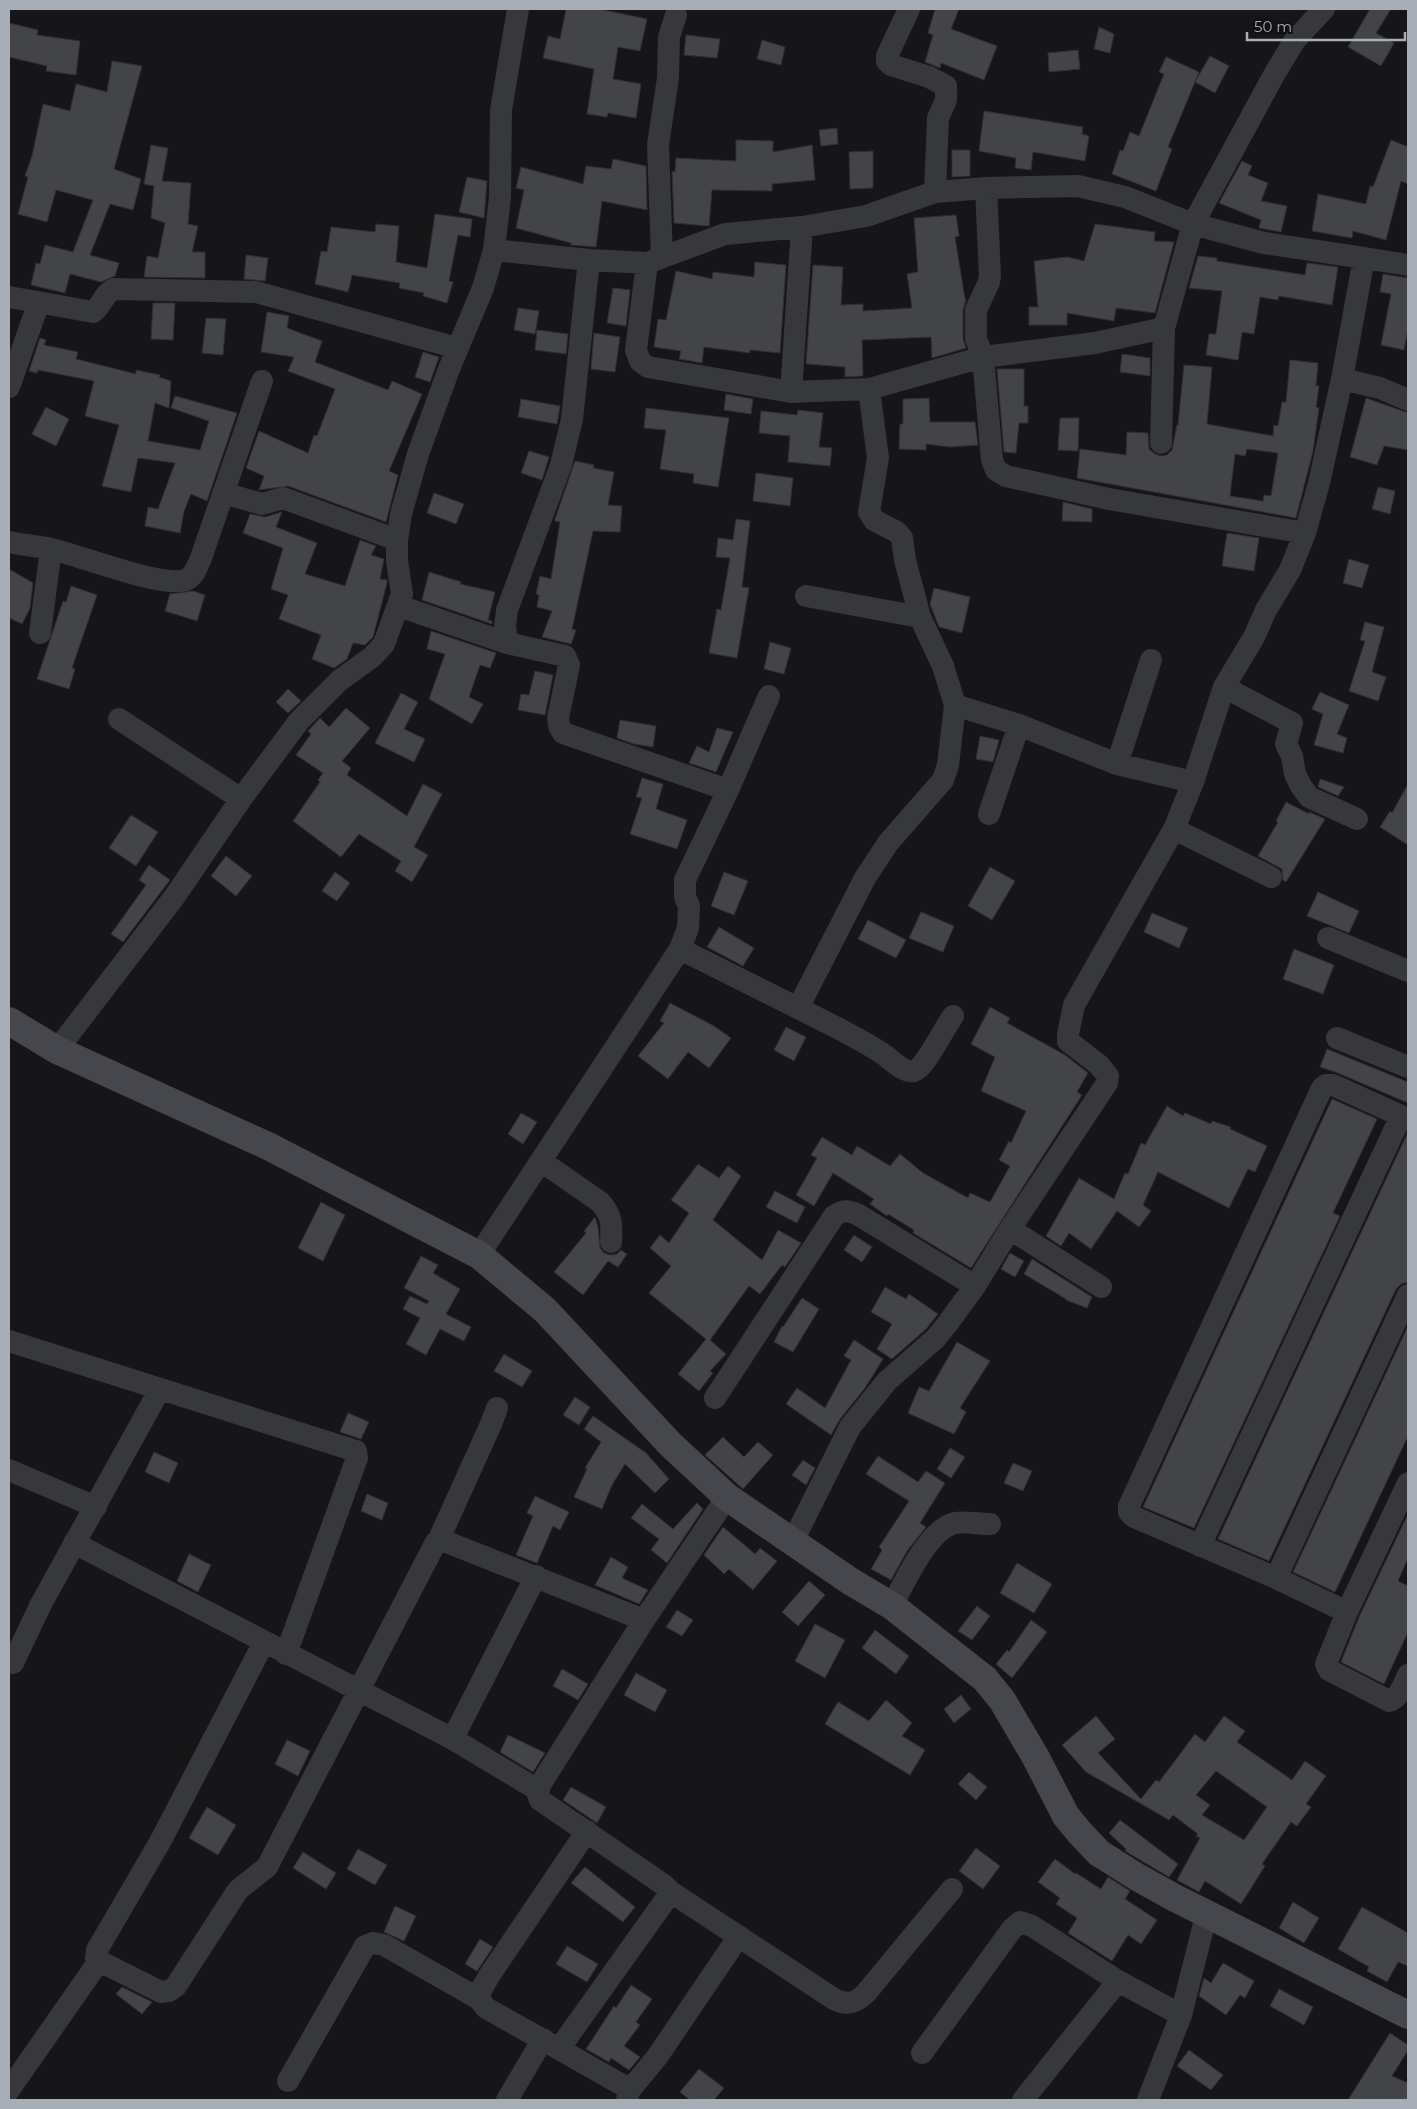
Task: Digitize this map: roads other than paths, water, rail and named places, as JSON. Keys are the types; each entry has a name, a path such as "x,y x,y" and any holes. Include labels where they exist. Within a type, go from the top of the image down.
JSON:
{"street":[{"path":"57,1050 175,896 241,799 300,721 340,680 372,656 384,644 402,594 397,561 397,540 401,514 418,454 483,288 494,250 500,197 501,110 518,9"},
{"path":"909,9 887,56 887,61 891,65 929,77 946,86 946,100 938,118 935,192"},
{"path":"1161,443 1164,328 1193,224 1280,64 1295,40 1324,9"},
{"path":"676,15 669,37 668,78 658,145 654,260 636,350 640,361 648,367 790,392 868,388 983,357 1095,344 1164,328"},
{"path":"494,250 589,260 654,260 725,234 802,227 866,216 935,192 986,188 1078,186 1125,197 1158,208 1193,224 1264,243 1408,265"},
{"path":"986,188 990,276 976,310 976,339 983,357 992,460 996,470 1001,473 1109,499 1304,533"},
{"path":"790,392 802,227"},
{"path":"792,1543 850,1427 886,1381 936,1338 975,1286 1010,1229 1107,1083 1108,1076 1099,1065 1068,1042 1074,1005 1174,829 1193,782 1224,688 1290,570 1304,533 1319,483 1342,379 1364,258"},
{"path":"507,642 505,626 507,610 561,466 572,419 589,260"},
{"path":"9,297 93,312 99,308 108,292 114,289 256,292 458,348"},
{"path":"9,387 39,302"},
{"path":"1342,379 1380,388 1408,400"},
{"path":"9,542 51,549 142,575 186,580 197,567 262,380"},
{"path":"798,1008 864,878 888,843 943,780 948,766 955,705 943,666 920,617 905,560 902,538 897,532 874,520 869,512 878,458 868,388"},
{"path":"223,493 262,504 283,498 397,540"},
{"path":"40,633 51,549"},
{"path":"806,596 920,617"},
{"path":"399,606 507,642 557,654 568,659 569,664 558,718 559,726 563,732 728,790"},
{"path":"1117,764 1151,660"},
{"path":"1224,688 1292,723 1286,744 1292,756 1294,774 1301,786 1309,797 1357,819"},
{"path":"479,1255 680,949 688,928 689,906 685,898 686,880 769,696"},
{"path":"955,705 1019,725 1117,764 1193,782"},
{"path":"119,719 241,799"},
{"path":"989,814 1019,725"},
{"path":"1174,829 1271,876"},
{"path":"1328,938 1408,971"},
{"path":"680,949 868,1044 902,1069 912,1072 916,1071 923,1062 952,1016"},
{"path":"9,1021 57,1050 268,1146 479,1255 545,1310 670,1444 727,1497 792,1543 892,1606 968,1664 991,1686 1016,1724 1066,1816 1099,1853 1137,1878 1408,2015"},
{"path":"1337,1038 1408,1067"},
{"path":"1200,1546 1405,1118 1333,1085 1326,1085 1322,1088 1128,1506 1129,1512 1134,1517 1200,1546 1276,1578 1347,1612"},
{"path":"541,1161 600,1202 608,1211 612,1227 611,1242"},
{"path":"715,1398 834,1216 842,1210 848,1210 857,1214 975,1286"},
{"path":"1010,1229 1101,1287"},
{"path":"1276,1578 1408,1295"},
{"path":"9,1341 356,1451 358,1454 286,1654"},
{"path":"14,1663 41,1604 160,1389"},
{"path":"264,1642 160,1842 96,1954 99,1961 160,1992 167,1992 173,1989 238,1890 267,1867 439,1539 497,1408"},
{"path":"9,1470 96,1507"},
{"path":"1404,1685 1394,1700 1386,1701 1327,1668 1326,1660 1408,1483"},
{"path":"727,1497 644,1620 538,1790 540,1800 664,1885 671,1892 843,2002 851,2003 866,1993 952,1889"},
{"path":"892,1606 919,1555 942,1528 955,1523 990,1524"},
{"path":"439,1539 644,1620"},
{"path":"74,1543 450,1738 538,1790"},
{"path":"450,1738 456,1732 536,1576"},
{"path":"479,2000 481,1990 489,1976 587,1831"},
{"path":"507,2100 671,1892"},
{"path":"1148,2100 1181,2015 1207,1912"},
{"path":"922,2053 1018,1922 1032,1926 1118,1981 1181,2015"},
{"path":"628,2096 658,2057 739,1936"},
{"path":"288,2082 364,1946 373,1943 384,1945 479,2000 486,2008 624,2086 628,2096"},
{"path":"9,2090 99,1961"},
{"path":"1023,2100 1118,1981"}]}
